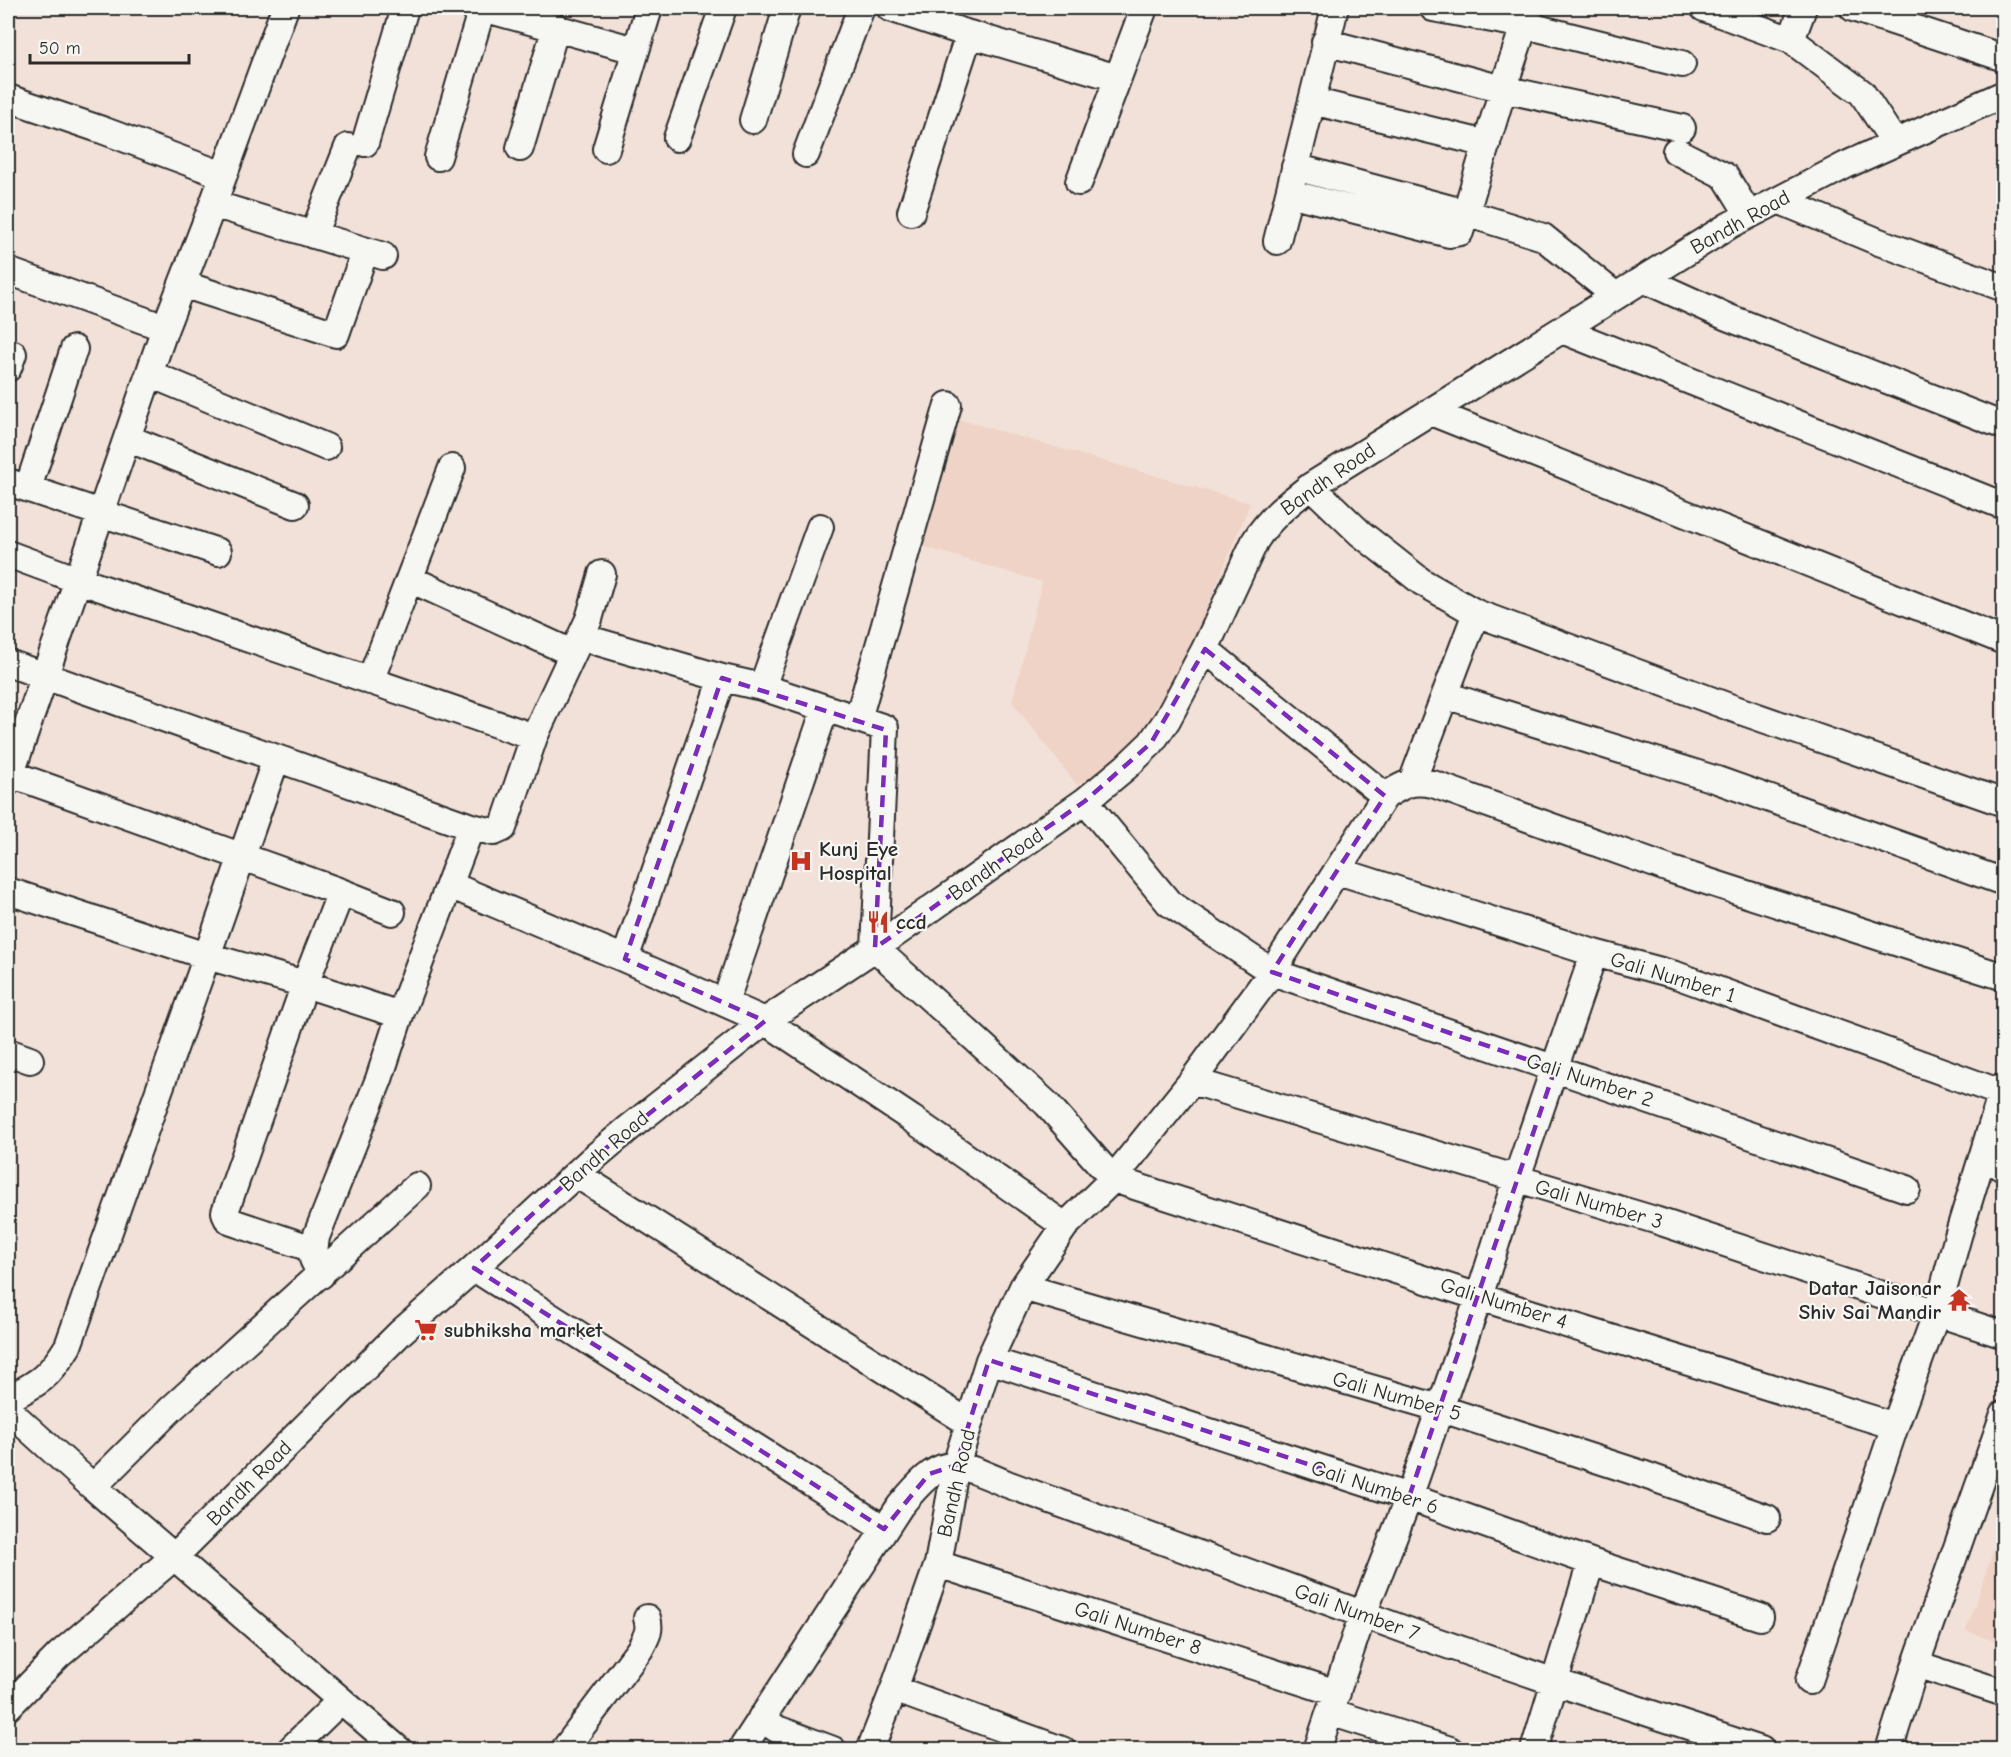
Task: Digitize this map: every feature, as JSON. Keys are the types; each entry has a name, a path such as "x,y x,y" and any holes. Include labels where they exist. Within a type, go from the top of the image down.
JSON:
{"street":[{"path":"285,8 165,328 8,776 341,892 392,912"},
{"path":"313,234 357,145 405,8"},
{"path":"438,157 483,8 635,50"},
{"path":"606,149 649,8"},
{"path":"677,138 723,8"},
{"path":"753,120 787,8"},
{"path":"806,154 861,8"},
{"path":"890,8 942,15 969,34 1117,78"},
{"path":"1079,182 1144,8"},
{"path":"1277,241 1335,8"},
{"path":"1433,8 1528,16 1682,64"},
{"path":"1704,8 1791,40 1862,93 1894,143"},
{"path":"1791,40 1803,8"},
{"path":"1853,8 2004,58"},
{"path":"1289,193 1449,234 1460,232 1503,89 1528,16"},
{"path":"520,148 556,27"},
{"path":"911,212 969,34"},
{"path":"1325,42 1679,139 1725,176 1749,215"},
{"name":"Bandh Road","path":"8,1707 59,1655 174,1557 401,1332 629,1128 765,1021 1085,801 1126,767 1151,743 1167,720 1205,649 1262,529 1292,500 1730,225 1894,143 2004,93"},
{"path":"8,98 224,175"},
{"path":"1312,101 1487,144"},
{"path":"1295,167 1466,213 1543,237 1616,296"},
{"path":"1778,200 1880,242 2004,288"},
{"path":"182,284 336,334 374,254 213,204"},
{"path":"8,271 165,328"},
{"path":"1643,279 1727,316 2004,426"},
{"path":"1562,330 2004,506"},
{"path":"74,349 18,485 218,552"},
{"path":"150,374 326,447"},
{"path":"858,719 948,405"},
{"path":"1431,412 2004,641"},
{"path":"127,438 295,505"},
{"path":"370,681 452,468"},
{"path":"1311,486 1360,533 1422,582 1476,613 1742,712 2004,803"},
{"path":"762,687 820,527"},
{"path":"8,554 534,737"},
{"path":"8,663 276,759 494,832 502,828 534,737 589,619 602,574"},
{"path":"410,579 576,645 762,687 825,710 883,726 886,730 874,948 1047,1104 1113,1179"},
{"path":"1413,782 1476,613"},
{"path":"1205,649 1385,796 1398,787 1413,782 1433,784 1648,862 2004,977"},
{"path":"625,959 722,678"},
{"path":"1445,694 1717,780 2004,882"},
{"path":"725,1003 825,710"},
{"path":"8,1399 42,1380 68,1346 276,759"},
{"name":"Bandh Road","path":"870,1749 894,1689 938,1564 956,1465 989,1360 1023,1287 1065,1226 1113,1179 1192,1081 1272,972 1385,796"},
{"name":"Gali Number 2","path":"1085,801 1169,903 1272,972 1907,1189"},
{"path":"321,1275 315,1264 313,1249 316,1237 379,1078 400,1015 471,826"},
{"name":"Gali Number 1","path":"1338,871 1594,953 1676,975 2003,1091"},
{"path":"450,885 765,1021 912,1119 1065,1226"},
{"path":"8,891 207,956 305,984 400,1015"},
{"path":"313,1249 232,1222 227,1218 225,1212 305,984 341,892"},
{"path":"1317,1749 1363,1614 1409,1497 1479,1297 1516,1180 1594,953"},
{"name":"Gali Number 3","path":"1192,1081 1654,1220 2004,1335"},
{"path":"1809,1681 1895,1426 1937,1312 1958,1236 1993,1163 2003,1091"},
{"path":"576,1174 969,1422"},
{"name":"Gali Number 4","path":"1113,1179 1479,1297 1521,1308 1895,1426"},
{"path":"93,1487 171,1409 417,1186"},
{"path":"474,1268 884,1529"},
{"name":"Gali Number 5","path":"1023,1287 1439,1408 1642,1474 1767,1518"},
{"name":"Gali Number 6","path":"989,1360 1409,1497 1591,1562 1760,1617"},
{"path":"8,1410 93,1487 399,1749"},
{"path":"1889,1749 1916,1664 2004,1414"},
{"path":"741,1749 884,1529 918,1484 929,1474 956,1465"},
{"name":"Gali Number 7","path":"956,1465 1554,1682 1761,1749"},
{"path":"1534,1749 1591,1562"},
{"name":"Gali Number 8","path":"938,1564 1334,1702 1450,1749"},
{"path":"564,1749 640,1648 648,1634 647,1618"},
{"path":"1916,1664 2004,1693"},
{"path":"894,1689 1062,1749"},
{"path":"290,1749 341,1700"},
{"path":"761,1718 777,1729 833,1749"}],"highlighted area":[{"path":"1205,649 1385,796 1272,972 1555,1069 1409,1497 989,1360 956,1465 929,1474 884,1529 474,1268 590,1161 765,1021 625,959 722,678 886,730 875,948 1085,801 1151,743"}],"shaded area":[{"path":"954,418 1250,503 1192,645 1129,752 1077,785 1012,702 1042,582 918,545"},
{"path":"2003,1522 2004,1644 1966,1631"}],"place":[{"name":"Kunj Eye Hospital","path":"801,861"},
{"name":"ccd","path":"878,922"},
{"name":"Datar Jaisonar Shiv Sai Mandir","path":"1959,1300"},
{"name":"subhiksha market","path":"426,1330"}]}
